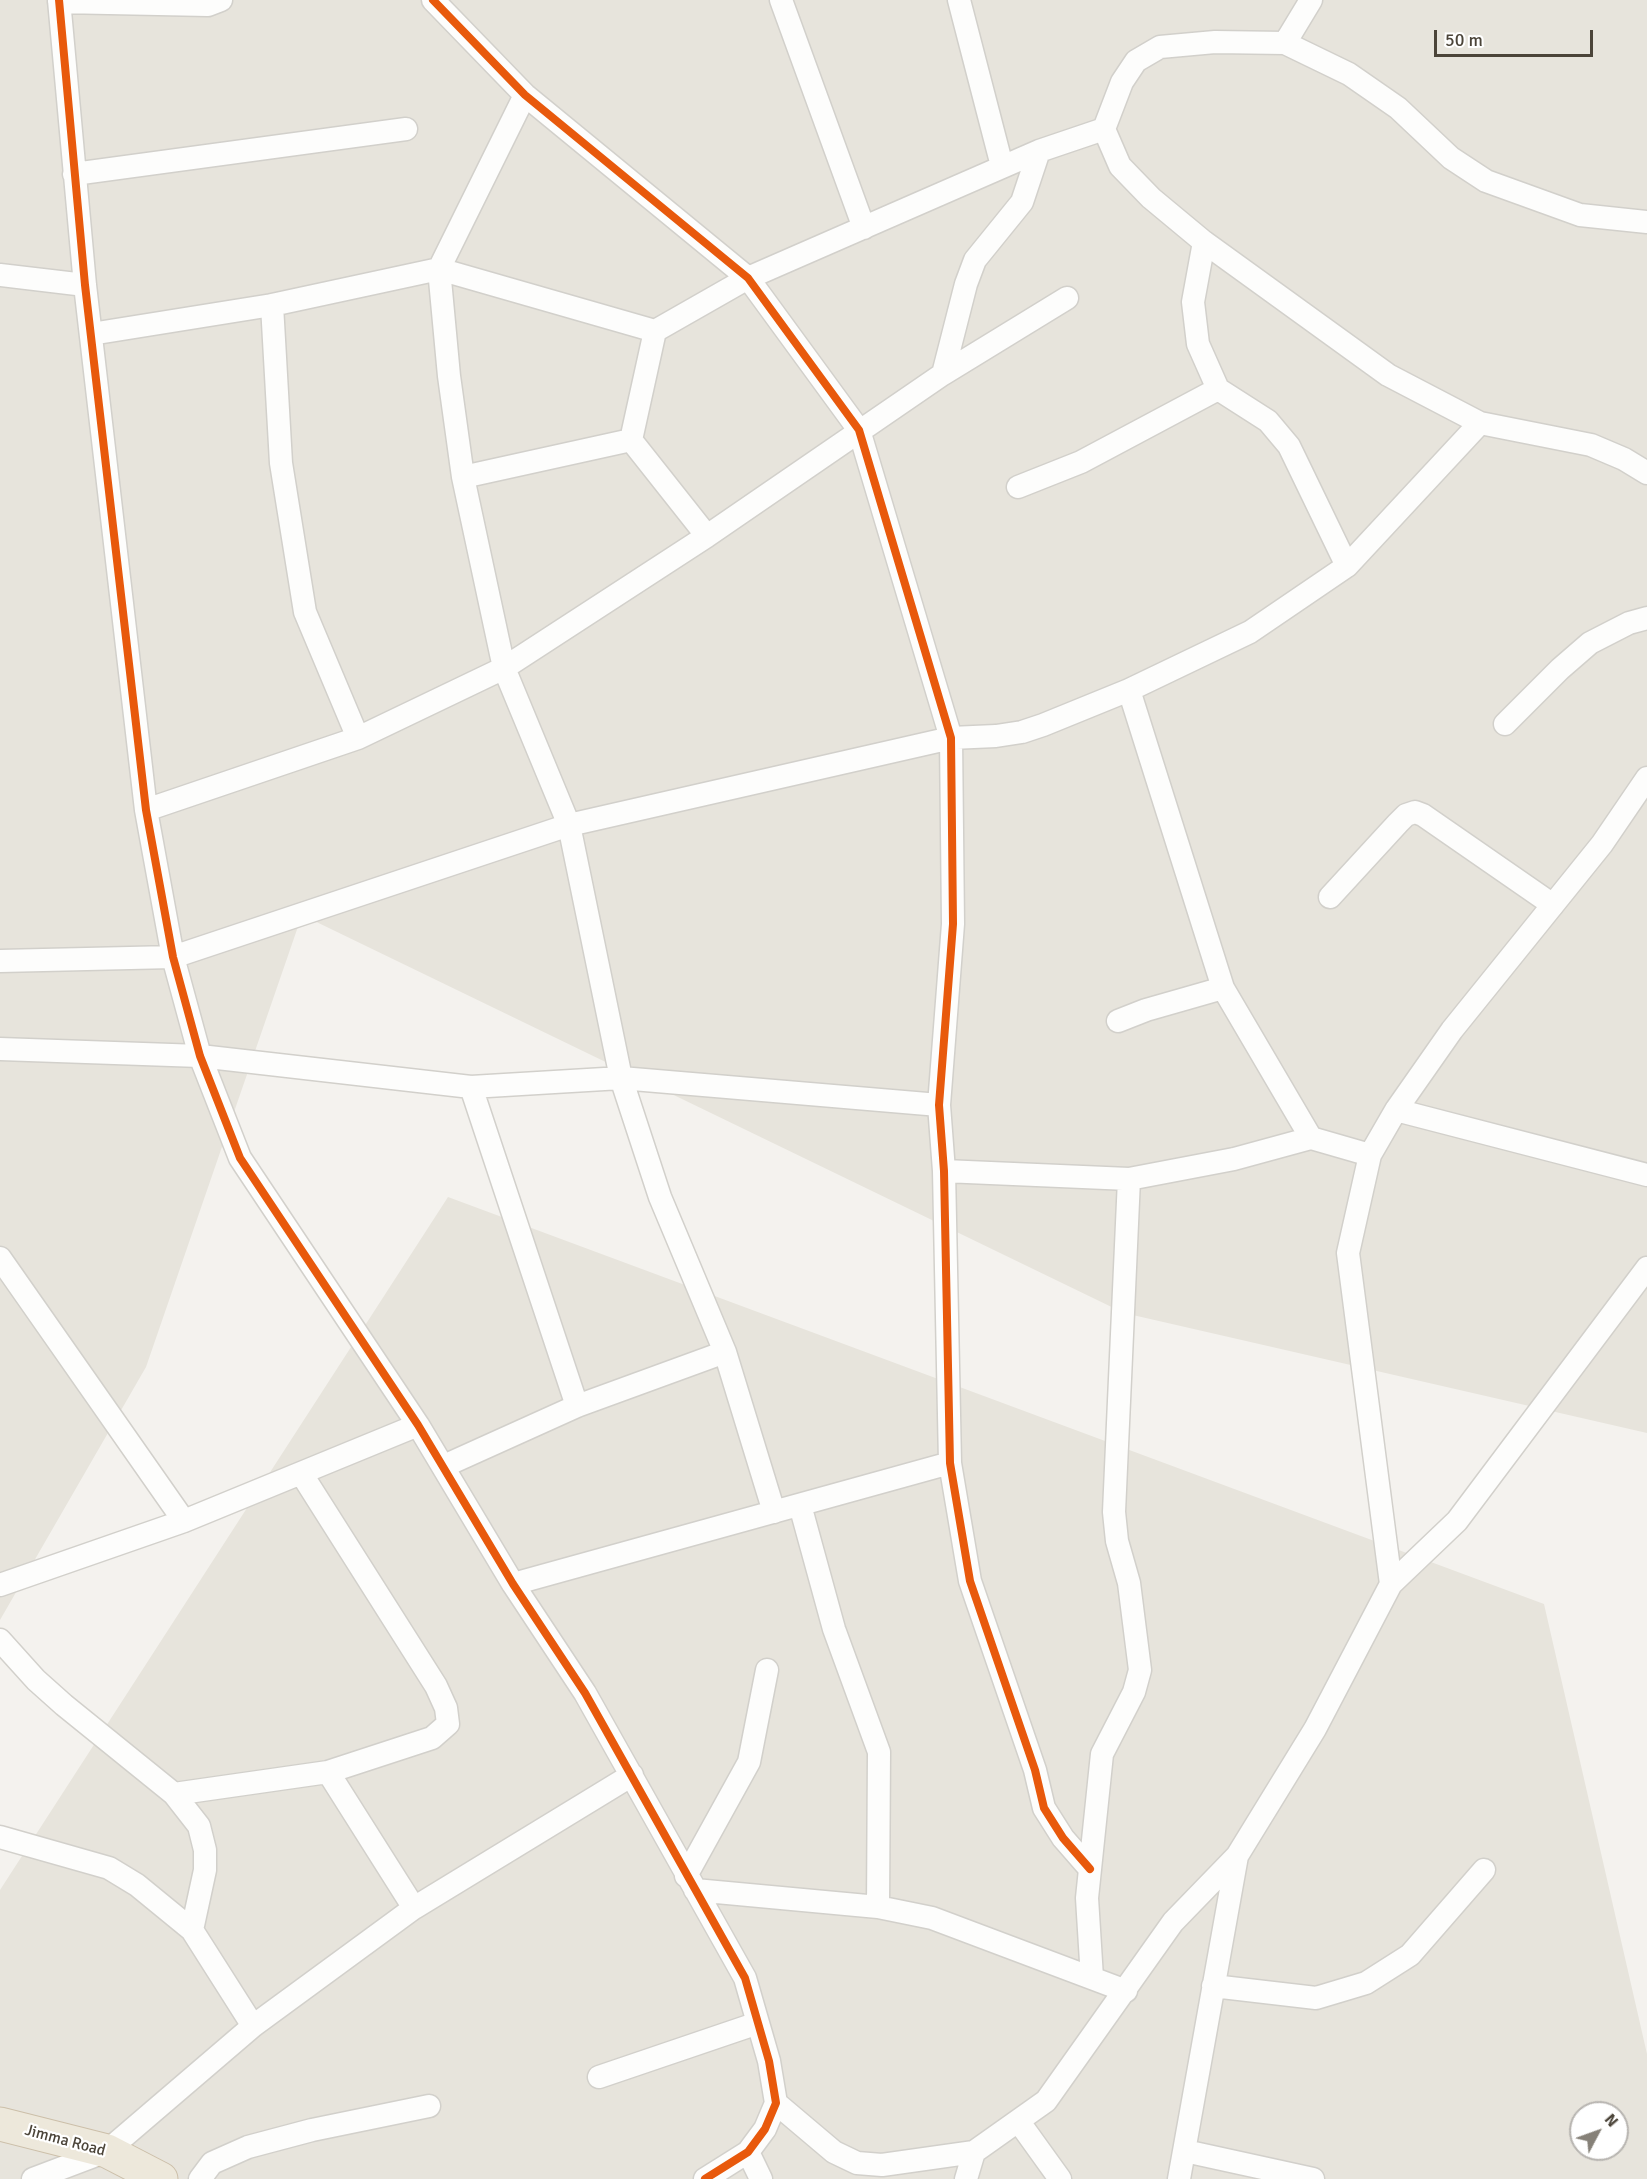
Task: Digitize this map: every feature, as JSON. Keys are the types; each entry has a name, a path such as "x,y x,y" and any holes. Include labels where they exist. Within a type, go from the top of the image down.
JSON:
{"highway":[{"name":"Jimma Road","path":"0,2124 107,2151 161,2179"}],"street":[{"path":"221,0 208,5 59,1 85,285 146,810 173,957 200,1056 240,1158 418,1425 513,1584 585,1693 745,1978 776,2103 765,2129 748,2152 705,2179"},
{"path":"433,0 525,95 748,278 859,430 951,738 953,924 939,1105 944,1171 950,1463 970,1581 1035,1770 1044,1808 1063,1839 1090,1869"},
{"path":"782,0 864,228"},
{"path":"959,0 1002,166"},
{"path":"1285,43 1311,0"},
{"path":"1647,222 1580,215 1486,181 1452,158 1398,108 1350,74 1285,43 1215,42 1160,47 1136,61 1122,82 1104,129 1120,166 1151,198 1204,242 1388,375 1480,423 1591,445 1624,459 1647,473"},
{"path":"525,95 439,269 448,376 463,477 504,668 569,825 621,1078 660,1197 725,1352 774,1512"},
{"path":"75,174 406,129"},
{"path":"92,334 272,305 439,269 655,331 748,278 1002,166 1104,129"},
{"path":"943,374 966,284 975,260 1022,202 1039,151"},
{"path":"1204,242 1193,302 1198,344 1218,389 1268,421 1289,446 1347,566"},
{"path":"2,278 85,285"},
{"path":"146,810 358,738 504,668 707,536 943,374 1067,298"},
{"path":"272,305 281,463 305,612 358,738"},
{"path":"631,440 655,331"},
{"path":"1018,487 1081,462 1218,389"},
{"path":"0,961 173,957 569,825 951,738 1022,732 1129,690 1250,632 1347,566 1480,423"},
{"path":"463,477 631,440"},
{"path":"631,440 707,536"},
{"path":"1505,724 1560,669 1590,643 1629,623 1647,618"},
{"path":"1129,690 1222,988 1311,1138"},
{"path":"1391,1584 1348,1253 1370,1155 1396,1110 1452,1030 1602,844 1647,778"},
{"path":"1330,897 1406,815 1414,812 1423,815 1553,905"},
{"path":"1118,1021 1146,1010 1222,988"},
{"path":"0,1049 200,1056 471,1087 621,1078 939,1105"},
{"path":"471,1087 577,1406"},
{"path":"1396,1110 1647,1175"},
{"path":"944,1171 1129,1179 1234,1160 1311,1138 1370,1155"},
{"path":"1092,1978 1087,1898 1102,1754 1134,1692 1140,1670 1128,1582 1117,1541 1114,1512 1129,1179"},
{"path":"0,1258 184,1521"},
{"path":"776,2103 834,2152 857,2163 905,2163 974,2152 1019,2122 1046,2100 1126,1991 1173,1922 1237,1856 1315,1730 1391,1584 1457,1521 1647,1268"},
{"path":"444,1466 577,1406 725,1352"},
{"path":"0,1585 184,1521 418,1425"},
{"path":"513,1584 950,1463"},
{"path":"174,1794 328,1772 432,1738 448,1724 446,1708 436,1686 301,1473"},
{"path":"800,1505 834,1629 879,1752 878,1907"},
{"path":"0,1640 36,1680 64,1706 174,1794 199,1826 205,1850 205,1870 192,1930"},
{"path":"690,1883 749,1762 767,1670"},
{"path":"328,1772 414,1908"},
{"path":"33,2179 107,2151 253,2026 414,1908 632,1775"},
{"path":"0,1837 109,1868 137,1885 192,1930 253,2026"},
{"path":"1179,2179 1237,1856"},
{"path":"1213,1986 1316,1998 1366,1983 1410,1955 1484,1870"},
{"path":"690,1883 878,1907 932,1918 1126,1991"},
{"path":"599,2077 758,2023"},
{"path":"200,2179 212,2163 248,2147 312,2130 429,2106"},
{"path":"1019,2122 1060,2179"},
{"path":"1185,2151 1313,2179"},
{"path":"748,2152 761,2179"},
{"path":"966,2179 974,2152"}],"shaded area":[{"path":"0,0 1647,0 1647,1433 1124,1313 302,915 146,1367 0,1620"},
{"path":"448,1197 1544,1604 1647,2054 1647,2179 0,2179 0,1890"}],"cycle path":[{"path":"59,0 85,285 146,810 173,957 200,1056 240,1158 418,1425 513,1584 585,1693 745,1978 769,2061 776,2103 765,2129 748,2152 705,2179"},
{"path":"433,0 525,95 748,278 859,430 951,738 953,924 939,1105 944,1171 950,1463 970,1581 1035,1770 1044,1808 1063,1838 1090,1869"}]}
